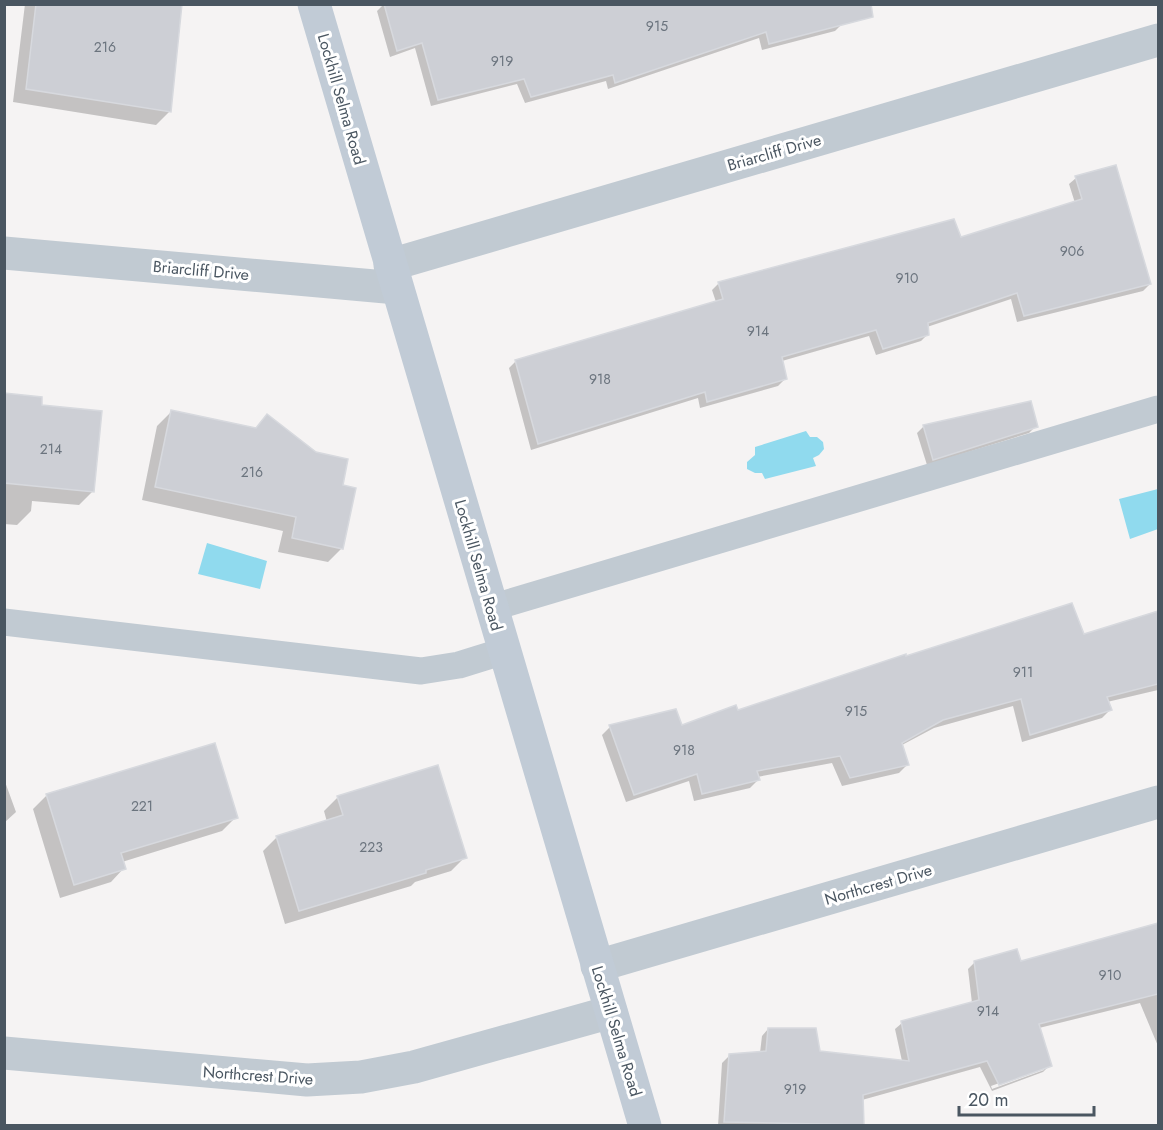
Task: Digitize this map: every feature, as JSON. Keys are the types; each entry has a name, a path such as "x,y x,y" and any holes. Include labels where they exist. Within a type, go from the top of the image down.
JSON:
{"main road":[{"name":"Lockhill Selma Road","path":"314,4 645,1125"}],"street":[{"name":"Briarcliff Drive","path":"4,253 394,276 1158,40"},
{"name":"Northcrest Drive","path":"597,966 1158,802"},
{"name":"Northcrest Drive","path":"4,1053 307,1080 361,1077 414,1067 611,1012"}],"lane":[{"path":"491,608 1158,409"},
{"path":"4,622 421,671 459,665 504,651"}],"water":[{"path":"806,431 810,437 817,437 823,442 824,449 813,458 816,466 765,479 762,473 755,473 747,469 747,462 755,455 755,447"},
{"path":"1158,489 1158,529 1130,539 1119,499"},
{"path":"207,543 267,561 260,589 198,574"}],"building":[{"path":"36,4 182,4 171,112 26,89"},
{"path":"384,4 871,4 873,17 769,44 766,32 615,83 613,75 531,97 524,79 438,100 422,43 397,51"},
{"path":"1116,165 1151,284 1024,316 1017,293 928,323 929,335 883,349 876,330 782,357 787,379 707,402 705,392 538,444 515,360 723,299 718,282 954,219 961,237 1082,199 1075,176"},
{"path":"4,393 42,397 42,405 102,411 94,492 4,483"},
{"path":"1031,401 1038,427 933,460 923,425"},
{"path":"171,410 256,428 267,414 316,452 348,459 343,485 356,488 343,549 292,538 296,517 155,487"},
{"path":"1072,603 1084,634 1158,611 1158,684 1107,697 1112,710 1030,735 1021,699 943,720 902,743 909,765 850,778 840,756 757,771 760,780 702,794 697,774 634,795 609,725 676,709 682,725 736,705 738,710 906,654 906,656"},
{"path":"215,743 238,818 121,853 126,869 74,885 46,794"},
{"path":"438,765 467,858 426,870 426,873 299,911 276,836 343,815 337,796"},
{"path":"1158,923 1158,994 1039,1024 1052,1066 999,1085 987,1061 863,1095 864,1125 724,1122 729,1054 766,1051 768,1028 816,1028 820,1051 909,1061 901,1021 979,1000 974,961 1017,949 1021,961"}]}
